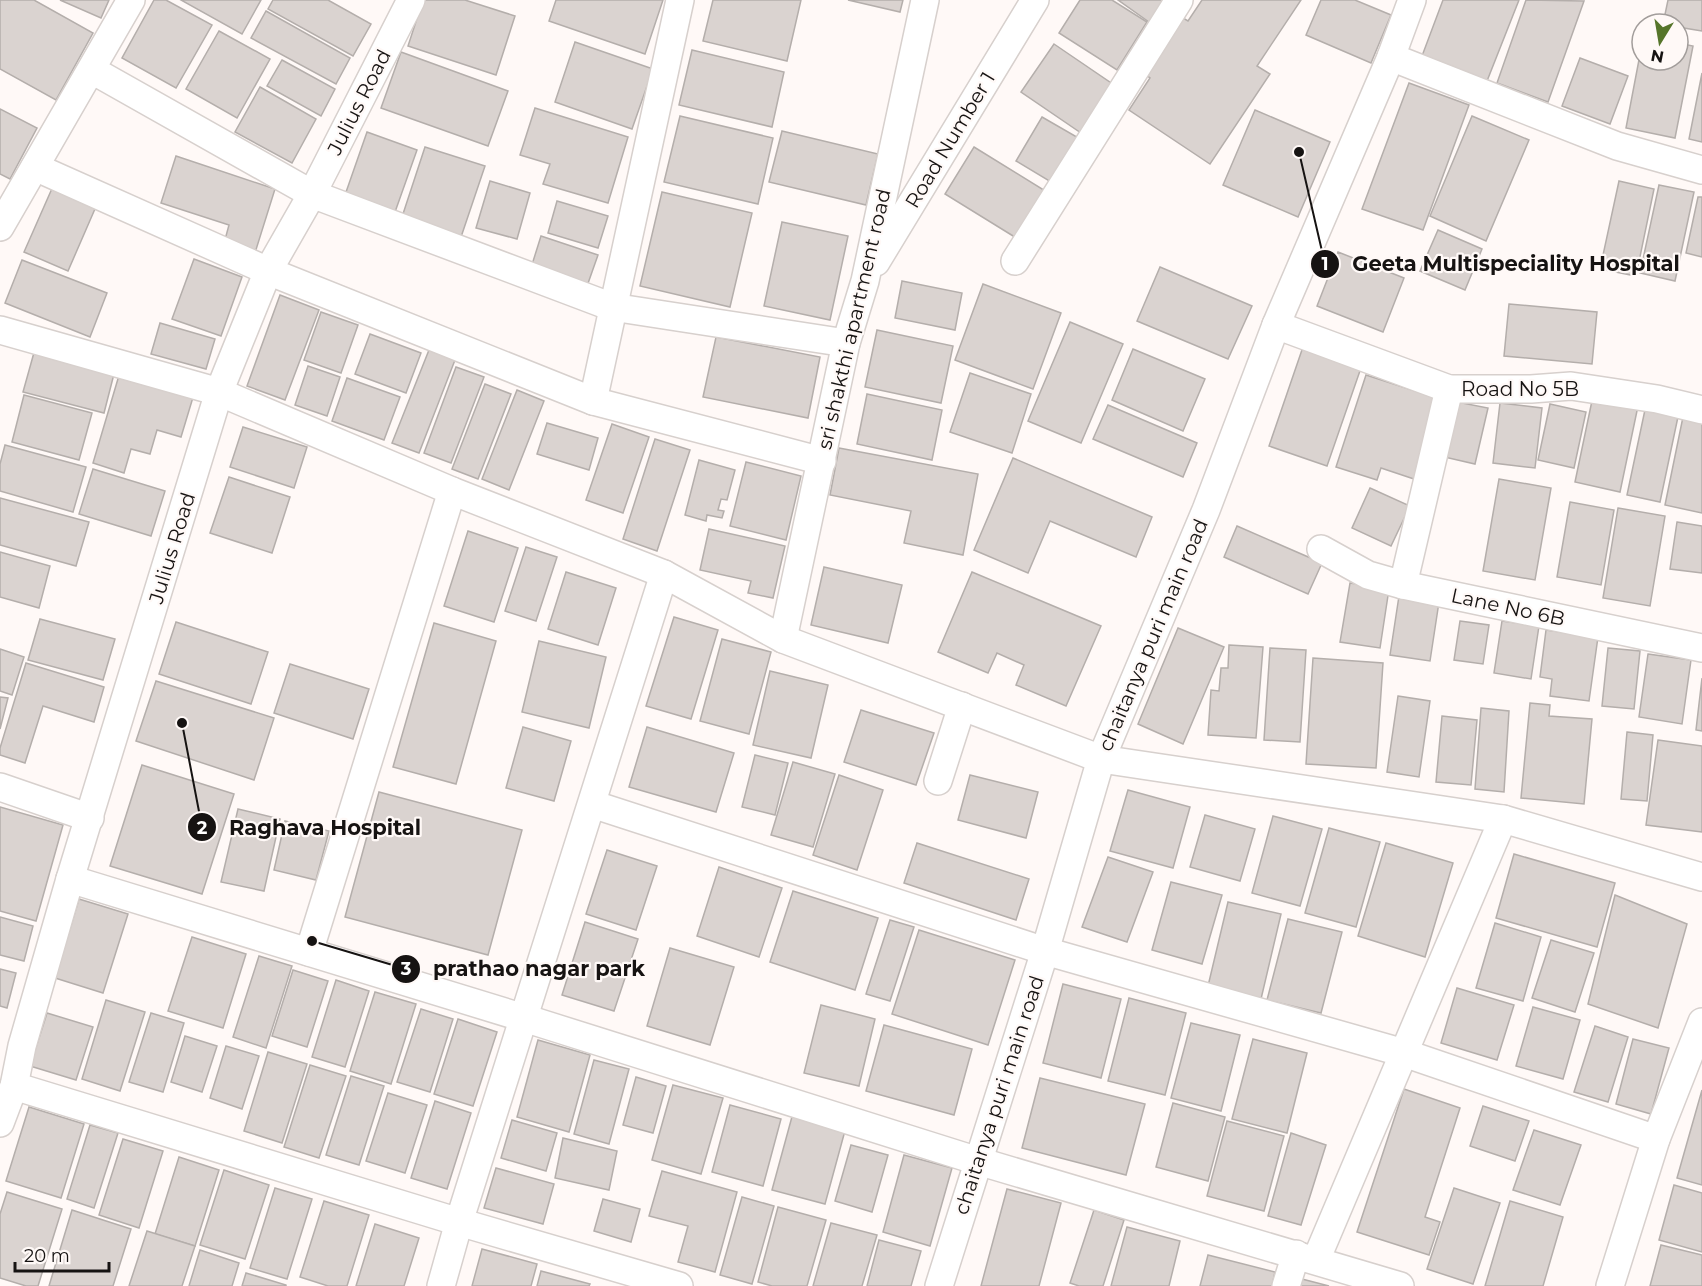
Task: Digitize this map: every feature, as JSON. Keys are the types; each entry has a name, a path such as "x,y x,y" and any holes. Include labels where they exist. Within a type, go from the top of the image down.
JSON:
{"street":[{"path":"0,227 131,0"},
{"name":"Julius Road","path":"0,1123 14,1086 11,1043 90,818 219,392 268,271 312,194 411,0"},
{"path":"593,401 680,0"},
{"name":"sri shakthi apartment road","path":"783,639 846,343 865,281 925,0"},
{"name":"Road Number 1","path":"865,281 1035,0"},
{"path":"1016,261 1179,0"},
{"name":"chaitanya puri main road","path":"939,1286 1045,951 1101,759 1206,510 1276,325 1391,57 1406,2"},
{"path":"1391,57 1617,146 1702,170"},
{"path":"92,70 312,194 612,307 846,343"},
{"path":"35,167 268,271 593,401 822,461"},
{"name":"Road No 5B","path":"1276,325 1449,389 1531,389 1571,386 1657,399 1702,410"},
{"path":"0,330 219,392 452,491 664,574 783,639 1101,759 1503,819 1702,877"},
{"path":"1403,585 1449,389"},
{"path":"309,952 452,491"},
{"name":"Lane No 6B","path":"1321,549 1368,575 1403,585 1702,648"},
{"path":"441,1286 459,1222 664,574"},
{"path":"938,781 962,706"},
{"path":"0,787 90,818"},
{"path":"592,804 1045,951 1404,1053 1656,1138"},
{"path":"1286,1286 1306,1257 1404,1053 1503,819"},
{"path":"70,879 524,1018 978,1161 1400,1286"},
{"path":"1610,1286 1656,1138 1702,1022"},
{"path":"14,1086 459,1222 680,1286"}],"building":[{"path":"0,0 34,0 93,33 56,100 0,69"},
{"path":"60,0 109,0 101,18"},
{"path":"154,0 166,0 212,25 176,88 122,58"},
{"path":"181,0 261,0 242,34"},
{"path":"273,0 328,0 371,24 353,56 268,9"},
{"path":"423,0 465,0 515,16 496,75 408,46"},
{"path":"556,0 663,0 645,54 549,21"},
{"path":"713,0 801,0 787,61 703,41"},
{"path":"848,0 903,0 900,12"},
{"path":"1080,0 1112,0 1147,22 1117,70 1059,33"},
{"path":"1118,0 1165,0 1149,22"},
{"path":"1202,0 1301,0 1257,66 1270,74 1210,164 1129,110 1150,78 1141,71 1178,15 1188,21"},
{"path":"1321,0 1355,0 1391,15 1371,63 1306,35"},
{"path":"1443,0 1519,0 1487,81 1422,56"},
{"path":"1526,0 1584,1 1548,102 1497,83"},
{"path":"1668,0 1702,0 1702,31 1690,29 1690,12 1666,12"},
{"path":"266,11 350,58 336,84 251,38"},
{"path":"219,31 270,59 237,118 186,89"},
{"path":"575,42 653,69 632,129 555,102"},
{"path":"1054,44 1117,87 1084,135 1021,92"},
{"path":"1690,45 1693,46 1690,61"},
{"path":"692,50 784,72 772,127 679,105"},
{"path":"401,52 508,91 488,146 381,108"},
{"path":"1580,58 1628,76 1610,124 1562,106"},
{"path":"282,60 335,89 321,116 267,86"},
{"path":"1637,72 1688,72 1675,138 1626,128"},
{"path":"1702,73 1702,142 1689,139"},
{"path":"1409,83 1469,105 1423,230 1362,209"},
{"path":"260,87 316,119 292,163 235,132"},
{"path":"535,108 628,137 608,203 543,184 550,164 520,155"},
{"path":"0,109 37,128 10,179 0,174"},
{"path":"1255,110 1330,142 1298,217 1223,185"},
{"path":"680,116 773,138 758,204 664,182"},
{"path":"1472,116 1529,140 1486,241 1430,216"},
{"path":"1042,117 1082,140 1056,185 1016,161"},
{"path":"782,131 878,154 866,205 769,182"},
{"path":"367,132 417,150 395,212 345,195"},
{"path":"425,147 485,166 460,240 401,220"},
{"path":"974,147 1047,192 1018,239 945,194"},
{"path":"176,156 275,189 254,256 223,247 229,225 161,203"},
{"path":"490,181 530,193 517,239 476,228"},
{"path":"1619,181 1654,189 1636,276 1600,269"},
{"path":"54,184 98,202 68,271 24,252"},
{"path":"1659,185 1694,192 1675,281 1640,273"},
{"path":"662,192 752,213 730,307 640,286"},
{"path":"1698,197 1702,197 1702,257 1686,253"},
{"path":"557,201 608,216 598,248 548,233"},
{"path":"782,222 848,236 830,320 764,306"},
{"path":"1438,230 1482,249 1465,290 1420,271"},
{"path":"541,236 598,255 586,289 530,271"},
{"path":"1338,252 1404,278 1383,332 1317,306"},
{"path":"194,259 242,277 221,336 172,319"},
{"path":"22,260 107,293 90,337 5,303"},
{"path":"1160,267 1252,306 1228,359 1137,321"},
{"path":"902,281 962,293 955,330 895,318"},
{"path":"983,284 1061,313 1033,389 955,360"},
{"path":"280,295 319,310 285,400 247,386"},
{"path":"1509,304 1597,312 1592,364 1504,356"},
{"path":"321,312 358,325 341,373 304,360"},
{"path":"1070,322 1123,344 1081,443 1028,421"},
{"path":"160,323 215,339 206,369 151,354"},
{"path":"877,330 953,346 941,403 865,387"},
{"path":"370,334 421,353 406,393 355,374"},
{"path":"716,337 820,357 808,418 703,397"},
{"path":"1304,344 1362,365 1327,466 1269,446"},
{"path":"35,349 115,370 104,413 23,392"},
{"path":"1133,349 1205,379 1183,431 1112,400"},
{"path":"429,350 455,360 419,453 392,443"},
{"path":"308,366 340,377 327,416 295,405"},
{"path":"456,367 484,377 451,463 424,453"},
{"path":"120,372 194,394 181,437 157,430 150,454 131,449 124,473 93,463"},
{"path":"970,373 1031,394 1012,453 950,432"},
{"path":"1366,375 1443,400 1417,480 1381,468 1377,480 1336,467"},
{"path":"347,378 400,397 384,440 332,421"},
{"path":"485,384 511,394 478,479 452,469"},
{"path":"517,390 544,401 509,490 482,479"},
{"path":"867,394 942,410 932,460 857,444"},
{"path":"24,395 92,413 79,460 12,442"},
{"path":"1593,396 1638,406 1620,492 1575,482"},
{"path":"1452,401 1488,408 1475,464 1440,456"},
{"path":"1500,403 1542,408 1535,468 1493,463"},
{"path":"1550,404 1586,412 1574,468 1538,460"},
{"path":"1108,405 1197,443 1183,477 1093,439"},
{"path":"1646,405 1679,412 1660,502 1627,495"},
{"path":"1683,417 1702,421 1702,513 1665,505"},
{"path":"547,423 598,438 589,470 537,454"},
{"path":"612,424 649,437 623,513 586,500"},
{"path":"243,427 307,447 294,488 230,467"},
{"path":"655,439 690,450 657,551 623,539"},
{"path":"5,445 86,467 73,512 0,491 0,464"},
{"path":"839,448 978,474 963,555 904,543 911,511 830,495"},
{"path":"1013,458 1152,517 1136,557 1050,521 1028,573 974,550"},
{"path":"699,460 735,470 727,500 721,499 718,510 724,511 722,518 707,515 706,521 685,515"},
{"path":"746,462 801,476 786,540 730,526"},
{"path":"93,469 165,491 151,536 79,514"},
{"path":"229,477 290,497 272,553 210,533"},
{"path":"1499,479 1551,488 1535,580 1483,571"},
{"path":"1370,488 1410,506 1391,546 1352,528"},
{"path":"0,498 89,522 76,566 0,545"},
{"path":"1570,502 1614,510 1601,585 1557,577"},
{"path":"1618,508 1665,516 1650,606 1603,598"},
{"path":"1677,522 1702,526 1702,573 1670,569"},
{"path":"1237,526 1322,563 1308,594 1224,557"},
{"path":"709,529 785,546 773,598 748,593 751,581 700,570"},
{"path":"468,531 518,548 494,622 444,606"},
{"path":"526,547 557,557 536,621 505,611"},
{"path":"0,552 50,566 39,608 0,597"},
{"path":"824,567 902,585 888,643 811,625"},
{"path":"566,572 616,588 598,645 548,629"},
{"path":"972,572 1101,626 1066,706 1016,685 1024,665 997,653 988,673 938,652"},
{"path":"1350,583 1389,589 1380,648 1340,642"},
{"path":"1399,596 1439,602 1430,661 1390,655"},
{"path":"674,617 718,630 691,719 646,706"},
{"path":"40,619 115,639 103,680 28,660"},
{"path":"1460,621 1489,625 1483,664 1454,660"},
{"path":"1502,621 1539,626 1531,679 1494,673"},
{"path":"176,622 268,652 251,704 159,674"},
{"path":"434,623 496,641 456,784 393,767"},
{"path":"1178,628 1224,647 1183,744 1138,724"},
{"path":"1546,630 1598,637 1589,701 1550,696 1552,679 1540,677"},
{"path":"722,639 771,652 749,734 700,721"},
{"path":"539,641 606,657 589,728 522,712"},
{"path":"1229,645 1263,647 1256,738 1208,735 1211,690 1219,691 1221,668 1228,668"},
{"path":"1270,648 1306,650 1300,742 1264,740"},
{"path":"1608,648 1640,651 1634,709 1602,706"},
{"path":"0,649 24,657 12,695 0,691"},
{"path":"1648,654 1691,660 1682,724 1639,717"},
{"path":"1313,658 1383,663 1376,768 1306,764"},
{"path":"26,663 104,687 94,722 43,706 25,763 0,755 0,748"},
{"path":"290,664 369,689 353,739 274,713"},
{"path":"770,671 828,685 811,758 753,745"},
{"path":"1702,678 1702,731 1696,730"},
{"path":"156,681 274,718 254,780 136,741"},
{"path":"1398,696 1430,701 1419,777 1387,772"},
{"path":"0,697 8,698 0,729"},
{"path":"1530,703 1550,705 1549,716 1592,719 1584,804 1521,798"},
{"path":"1481,708 1509,711 1504,792 1475,789"},
{"path":"861,710 934,733 916,785 844,762"},
{"path":"1442,716 1477,720 1471,785 1436,782"},
{"path":"523,727 571,741 554,801 506,788"},
{"path":"647,727 734,753 716,812 629,787"},
{"path":"1627,732 1653,735 1647,801 1621,799"},
{"path":"1658,740 1702,746 1702,832 1646,825"},
{"path":"755,755 788,763 775,815 742,807"},
{"path":"793,762 835,774 813,847 771,835"},
{"path":"142,765 234,794 202,894 110,866"},
{"path":"839,775 883,790 857,870 813,855"},
{"path":"970,775 1038,792 1026,838 958,820"},
{"path":"1128,790 1190,807 1173,868 1110,851"},
{"path":"379,792 522,830 488,955 345,917"},
{"path":"0,807 63,825 36,921 0,911"},
{"path":"238,809 280,819 264,891 221,882"},
{"path":"1205,815 1255,829 1240,881 1190,867"},
{"path":"1273,816 1322,829 1300,906 1252,893"},
{"path":"285,821 329,831 316,880 274,870"},
{"path":"1329,828 1380,842 1356,927 1305,913"},
{"path":"917,843 1029,879 1016,920 904,883"},
{"path":"1386,843 1453,863 1425,957 1358,936"},
{"path":"607,850 657,866 636,930 586,914"},
{"path":"1514,854 1615,883 1597,947 1496,918"},
{"path":"1108,857 1153,872 1127,942 1082,927"},
{"path":"719,867 782,888 759,957 697,936"},
{"path":"1171,882 1222,895 1202,964 1152,950"},
{"path":"793,891 878,918 855,990 770,962"},
{"path":"1615,895 1687,924 1658,1028 1588,1004"},
{"path":"79,899 128,914 103,993 55,978"},
{"path":"1228,902 1281,914 1261,999 1208,986"},
{"path":"0,917 33,926 24,961 0,955"},
{"path":"1288,919 1342,932 1321,1013 1267,1000"},
{"path":"890,920 914,927 890,1001 866,994"},
{"path":"585,922 638,939 614,1011 562,995"},
{"path":"1495,923 1541,937 1523,1001 1476,988"},
{"path":"919,930 1015,960 988,1045 892,1014"},
{"path":"192,937 246,954 223,1028 168,1011"},
{"path":"1551,940 1594,953 1575,1012 1532,998"},
{"path":"670,948 734,967 710,1045 647,1026"},
{"path":"259,956 292,966 266,1048 233,1037"},
{"path":"0,969 16,973 7,1008 0,1006"},
{"path":"293,970 328,981 307,1047 272,1036"},
{"path":"336,980 369,991 345,1067 312,1057"},
{"path":"1063,984 1121,999 1101,1078 1043,1063"},
{"path":"1457,988 1514,1005 1497,1060 1441,1043"},
{"path":"375,992 416,1004 391,1084 350,1071"},
{"path":"1129,998 1186,1013 1165,1095 1108,1081"},
{"path":"106,1000 145,1012 120,1091 82,1079"},
{"path":"821,1005 875,1019 859,1086 804,1073"},
{"path":"1533,1007 1580,1020 1563,1079 1516,1066"},
{"path":"421,1009 453,1019 430,1092 397,1082"},
{"path":"47,1013 93,1027 76,1080 30,1066"},
{"path":"151,1013 184,1023 163,1092 129,1082"},
{"path":"458,1019 497,1032 473,1106 434,1094"},
{"path":"1191,1023 1240,1035 1221,1111 1171,1098"},
{"path":"884,1025 972,1049 954,1115 866,1091"},
{"path":"1595,1026 1628,1037 1608,1102 1574,1092"},
{"path":"185,1036 217,1046 202,1092 171,1082"},
{"path":"1253,1039 1307,1053 1287,1133 1232,1119"},
{"path":"1633,1039 1669,1048 1651,1114 1616,1104"},
{"path":"538,1040 590,1055 569,1132 517,1117"},
{"path":"226,1046 259,1056 242,1109 210,1098"},
{"path":"268,1052 307,1064 282,1143 244,1131"},
{"path":"594,1060 629,1069 609,1144 574,1134"},
{"path":"310,1065 346,1076 319,1158 284,1147"},
{"path":"351,1076 384,1086 359,1165 326,1155"},
{"path":"636,1077 666,1086 653,1133 623,1125"},
{"path":"1040,1078 1145,1104 1126,1175 1022,1148"},
{"path":"673,1085 723,1098 701,1174 652,1160"},
{"path":"1404,1089 1460,1108 1425,1217 1440,1222 1429,1255 1357,1232"},
{"path":"1702,1090 1702,1185 1677,1178"},
{"path":"388,1093 427,1105 405,1173 366,1161"},
{"path":"435,1101 471,1113 447,1189 411,1178"},
{"path":"1173,1103 1225,1117 1208,1181 1156,1167"},
{"path":"730,1105 781,1119 763,1186 712,1172"},
{"path":"1483,1106 1529,1121 1515,1161 1470,1146"},
{"path":"29,1107 84,1124 61,1198 6,1181"},
{"path":"793,1113 846,1127 825,1204 772,1190"},
{"path":"512,1120 557,1133 546,1171 501,1158"},
{"path":"1227,1121 1284,1136 1264,1211 1207,1196"},
{"path":"90,1125 118,1133 94,1208 67,1199"},
{"path":"1534,1130 1581,1145 1560,1205 1513,1190"},
{"path":"1291,1133 1326,1145 1301,1225 1268,1216"},
{"path":"563,1138 617,1151 609,1190 555,1178"},
{"path":"123,1139 163,1151 139,1228 99,1215"},
{"path":"851,1145 888,1155 872,1212 835,1201"},
{"path":"904,1155 952,1168 930,1246 883,1232"},
{"path":"179,1157 219,1170 195,1246 155,1234"},
{"path":"496,1168 554,1184 543,1224 484,1208"},
{"path":"224,1170 269,1185 245,1259 200,1245"},
{"path":"662,1171 737,1192 715,1272 678,1262 688,1226 649,1216"},
{"path":"1674,1185 1702,1193 1702,1252 1659,1240"},
{"path":"275,1188 312,1199 287,1279 250,1268"},
{"path":"1454,1188 1500,1203 1473,1284 1427,1269"},
{"path":"1007,1189 1061,1203 1039,1286 981,1286"},
{"path":"7,1192 62,1209 38,1286 26,1286 0,1278 0,1214"},
{"path":"742,1197 774,1206 752,1284 720,1275"},
{"path":"603,1199 640,1209 631,1242 594,1231"},
{"path":"324,1201 369,1215 347,1286 328,1286 300,1277"},
{"path":"1510,1201 1563,1217 1543,1286 1485,1286"},
{"path":"778,1207 826,1220 807,1286 772,1286 758,1282"},
{"path":"72,1210 131,1229 113,1286 49,1286"},
{"path":"1094,1210 1124,1220 1103,1286 1079,1286 1070,1283"},
{"path":"831,1223 877,1235 862,1286 813,1286"},
{"path":"375,1224 419,1238 404,1286 356,1286"},
{"path":"1127,1227 1180,1241 1169,1286 1111,1286"},
{"path":"147,1231 195,1246 182,1286 129,1286"},
{"path":"879,1240 921,1251 911,1286 867,1286"},
{"path":"1661,1245 1702,1255 1702,1286 1650,1286"},
{"path":"482,1249 537,1264 531,1286 472,1286"},
{"path":"200,1250 239,1263 232,1286 189,1286"},
{"path":"1208,1255 1275,1272 1272,1286 1200,1286"},
{"path":"541,1271 590,1284 589,1286 537,1286"},
{"path":"246,1273 286,1285 286,1286 242,1286"},
{"path":"1302,1279 1329,1286 1300,1286"}],"place":[{"name":"Geeta Multispeciality Hospital","path":"1299,152"},
{"name":"Raghava Hospital","path":"182,723"},
{"name":"prathao nagar park","path":"312,941"}]}
